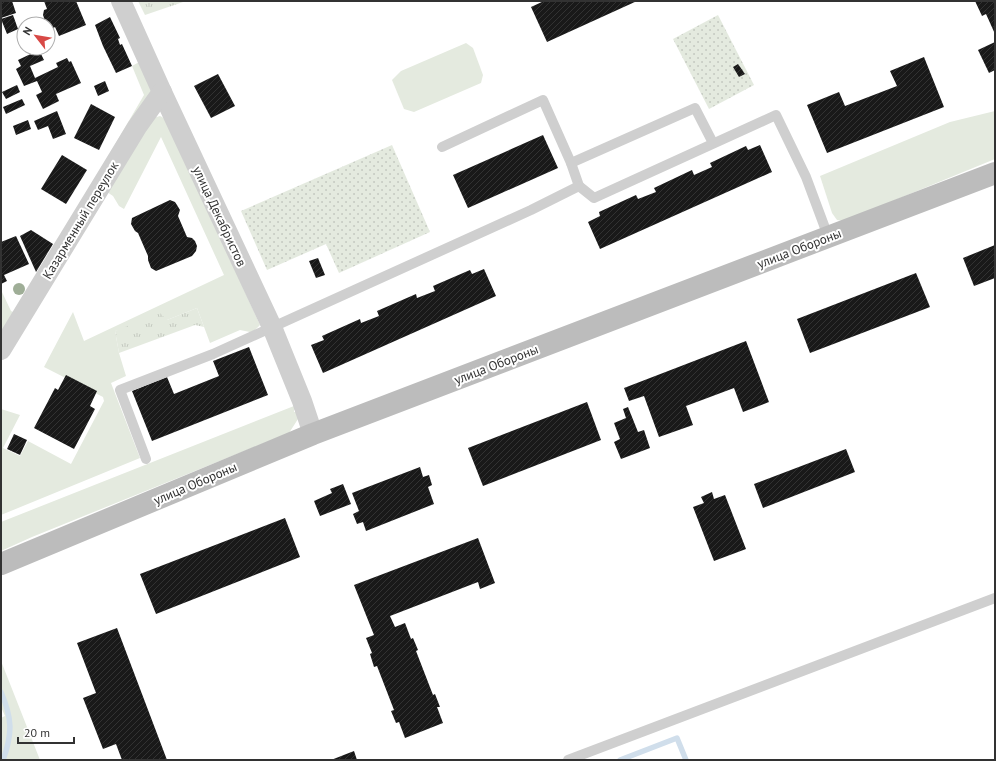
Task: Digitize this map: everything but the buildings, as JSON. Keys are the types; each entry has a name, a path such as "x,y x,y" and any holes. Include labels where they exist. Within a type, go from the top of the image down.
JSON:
{"street":[{"name":"улица Декабристов","path":"121,1 272,327 302,401 313,434"},
{"name":"Казарменный переулок","path":"1,350 136,127 162,92"},
{"name":"улица Обороны","path":"1,564 313,434 995,173"}],"lane":[{"path":"442,147 543,100 571,163 579,186 594,198 776,115 806,177 828,236"},
{"path":"571,163 695,108 713,144"},
{"path":"146,459 120,390 213,354 531,210 579,186"},
{"path":"568,760 995,598"}],"green space":[{"path":"138,1 186,1 145,15"},
{"path":"718,15 754,85 709,109 673,39"},
{"path":"466,43 473,48 483,75 481,83 414,112 404,109 392,80 401,71"},
{"path":"141,61 154,88 113,148 144,95 132,66"},
{"path":"995,111 995,159 844,221 837,220 832,213 820,176 950,122"},
{"path":"160,116 168,122 260,325 254,331 250,332 240,330 210,343 197,308 167,320 115,331 119,353 126,376 111,383 140,458 1,515 1,409 20,415 3,448 20,456 28,441 71,464 104,401 103,397 44,367 73,312 84,341 224,275 161,137 124,209 119,206 113,196 104,190 150,119"},
{"path":"392,145 430,232 339,273 326,244 267,270 241,211"},
{"path":"1,290 11,311 19,315 1,342"},
{"path":"197,308 204,327 195,325 119,353 115,331 160,313 167,320"},
{"path":"294,406 296,409 294,412 297,412 298,419 289,433 32,537 1,551 1,522"},
{"path":"1,661 40,760 1,760 1,718 5,716 1,707"}],"waterway":[{"path":"1,692 5,701 10,726 10,733 3,760"},
{"path":"620,760 677,738 686,760"}]}
